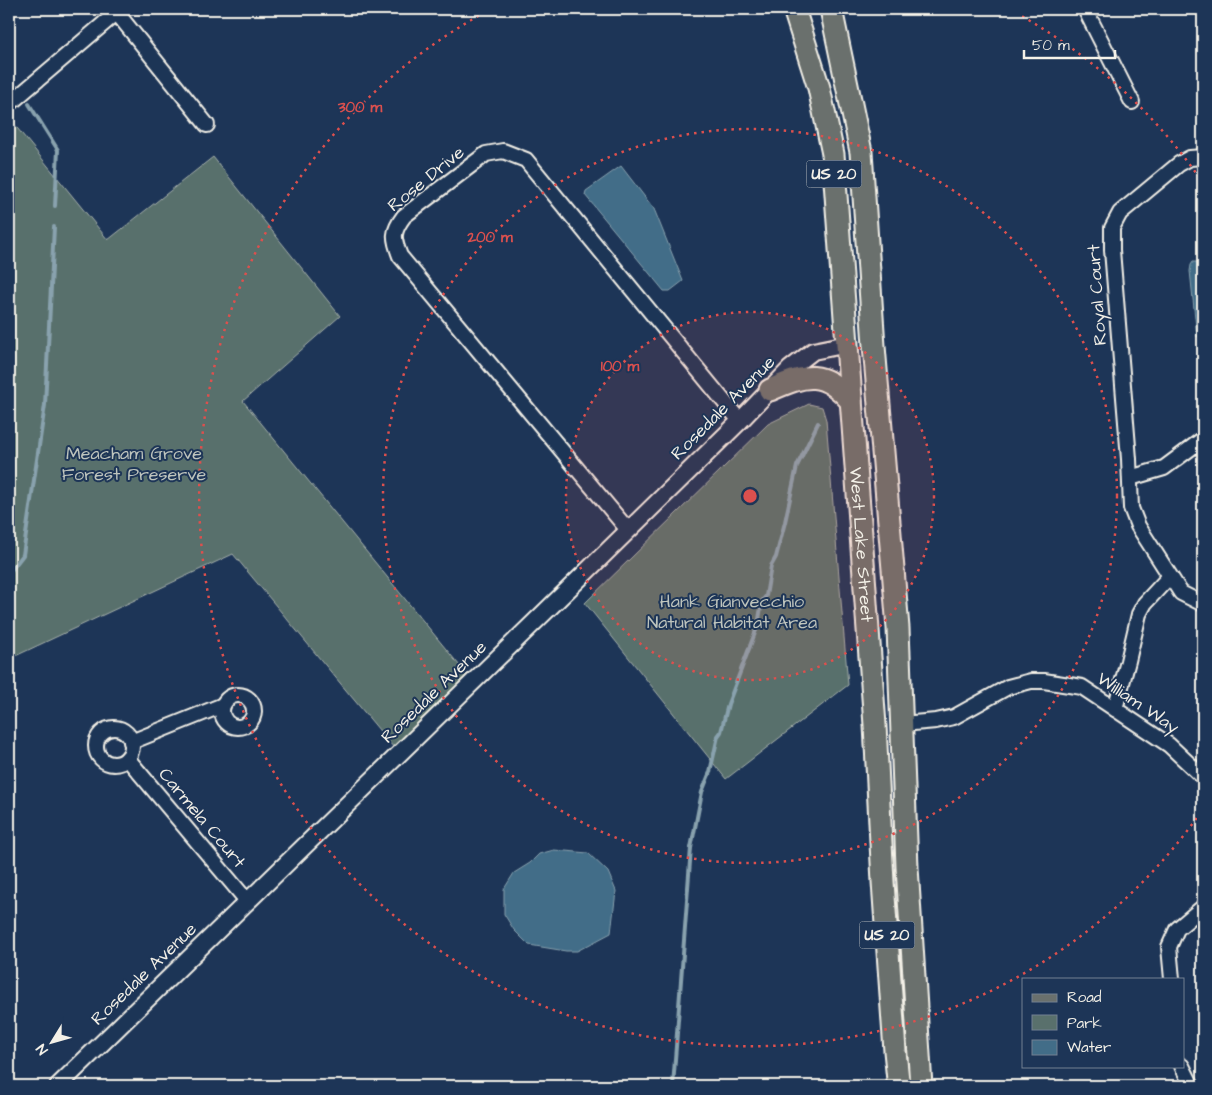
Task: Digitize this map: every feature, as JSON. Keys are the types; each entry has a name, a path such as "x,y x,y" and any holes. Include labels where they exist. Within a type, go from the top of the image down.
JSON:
{"main road":[{"name":"West Lake Street","path":"794,9 819,88 833,154 875,725 883,882 895,1051 898,1080 902,1086"},
{"name":"West Lake Street","path":"831,9 861,152 874,341 898,628 907,868 921,1086"},
{"path":"848,344 874,341"},
{"path":"770,390 802,378 820,377 840,388 851,401"}],"street":[{"path":"1085,9 1132,102"},
{"path":"13,101 119,11 207,125"},
{"name":"Rose Drive","path":"628,530 400,256 394,242 395,228 404,216 486,154 503,151 526,160 740,421"},
{"name":"Royal Court","path":"1203,157 1190,158 1179,164 1128,205 1120,213 1112,228 1131,508 1138,526 1169,577 1181,593 1203,604"},
{"name":"Rosedale Avenue","path":"58,1086 740,421 790,369 813,351 848,344"},
{"path":"1130,478 1164,468 1203,439"},
{"path":"1115,708 1139,614 1145,603 1169,577"},
{"name":"William Way","path":"902,724 936,721 954,717 1008,686 1044,680 1082,687 1169,746 1203,778"},
{"path":"131,742 223,705"},
{"path":"114,728 125,732 131,742 132,748 127,758 117,764 105,761 98,753 97,741 103,732 114,728"},
{"name":"Carmela Court","path":"127,758 248,902"},
{"path":"1172,978 1170,947 1177,929 1203,907"},
{"path":"1183,1068 1192,1086"}],"green space":[{"name":"Meacham Grove Forest Preserve","path":"9,118 108,240 213,157 340,316 243,401 473,682 399,754 233,554 9,659"},
{"name":"Hank Gianvecchio Natural Habitat Area","path":"809,404 822,407 826,420 848,685 726,779 585,603 768,424"}],"water":[{"path":"621,166 654,209 683,281 670,291 664,291 585,195 586,191"},
{"path":"1193,262 1197,262 1203,269 1203,334 1197,337 1190,271"},
{"path":"554,850 588,853 608,872 616,891 611,933 577,951 529,945 514,930 504,914 504,889 514,873 530,863 539,854"}],"waterway":[{"path":"29,104 58,150 55,206"},
{"path":"9,573 23,555 45,405 54,227"},
{"path":"673,1086 691,848 702,792 710,772 728,704 758,625 762,601 766,596 771,566 776,557 797,466 818,423"}]}
